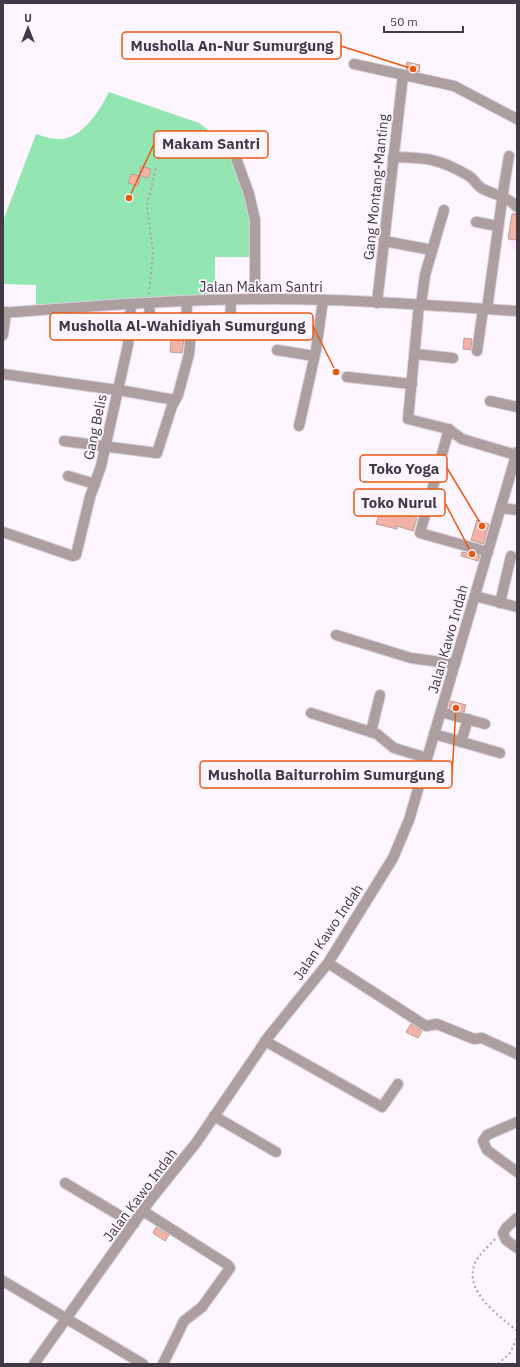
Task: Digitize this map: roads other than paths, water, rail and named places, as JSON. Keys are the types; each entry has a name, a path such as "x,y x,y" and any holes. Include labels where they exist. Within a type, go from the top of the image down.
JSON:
{"street":[{"path":"354,64 454,86 517,120"},
{"name":"Gang Montang-Manting","path":"377,303 403,75"},
{"path":"478,351 509,156"},
{"path":"393,157 427,158 441,161 470,177 482,188 508,198 517,207"},
{"path":"237,160 249,194 255,220 255,299"},
{"path":"444,210 425,275 420,305 408,419 449,429 462,439 517,454"},
{"path":"476,222 498,226"},
{"path":"384,241 432,250"},
{"name":"Jalan Makam Santri","path":"4,312 187,301 255,299 323,300 517,310"},
{"path":"149,303 150,331 229,332 231,300"},
{"path":"299,426 314,356 323,300"},
{"path":"64,441 157,453 175,400 178,396 182,373 189,355 187,301"},
{"name":"Gang Belis","path":"3,532 73,556 76,554 106,446 130,336 131,304"},
{"path":"3,335 4,312"},
{"path":"277,350 314,356"},
{"path":"415,354 453,358"},
{"path":"3,374 118,390 175,400"},
{"path":"347,377 412,384"},
{"path":"490,401 517,407"},
{"path":"449,429 420,533 488,552"},
{"name":"Jalan Kawo Indah","path":"34,1364 143,1211 192,1148 265,1041 328,963 393,858 405,830 517,454"},
{"path":"68,476 95,484"},
{"path":"501,508 517,510"},
{"path":"500,603 511,556"},
{"path":"475,596 517,607"},
{"path":"336,635 407,657 455,664"},
{"path":"370,732 380,695"},
{"path":"441,712 485,724"},
{"path":"311,713 370,732 382,737 397,749 427,758"},
{"path":"461,742 468,719"},
{"path":"434,734 500,753"},
{"path":"328,963 426,1026 437,1024 474,1039 482,1038 517,1054"},
{"path":"265,1041 382,1107 398,1084"},
{"path":"214,1116 276,1152"},
{"path":"517,1122 486,1136 483,1143 487,1150 517,1172"},
{"path":"65,1183 134,1224"},
{"path":"143,1211 228,1265 230,1270 202,1307 184,1321 163,1364"},
{"path":"517,1218 504,1230 504,1238 517,1248"},
{"path":"3,1281 143,1364"}],"place":[{"name":"Musholla An-Nur Sumurgung","path":"413,69"},
{"name":"Makam Santri","path":"129,198"},
{"name":"Musholla Al-Wahidiyah Sumurgung","path":"336,372"},
{"name":"Toko Yoga","path":"482,526"},
{"name":"Toko Nurul","path":"472,554"},
{"name":"Musholla Baiturrohim Sumurgung","path":"456,708"}]}
